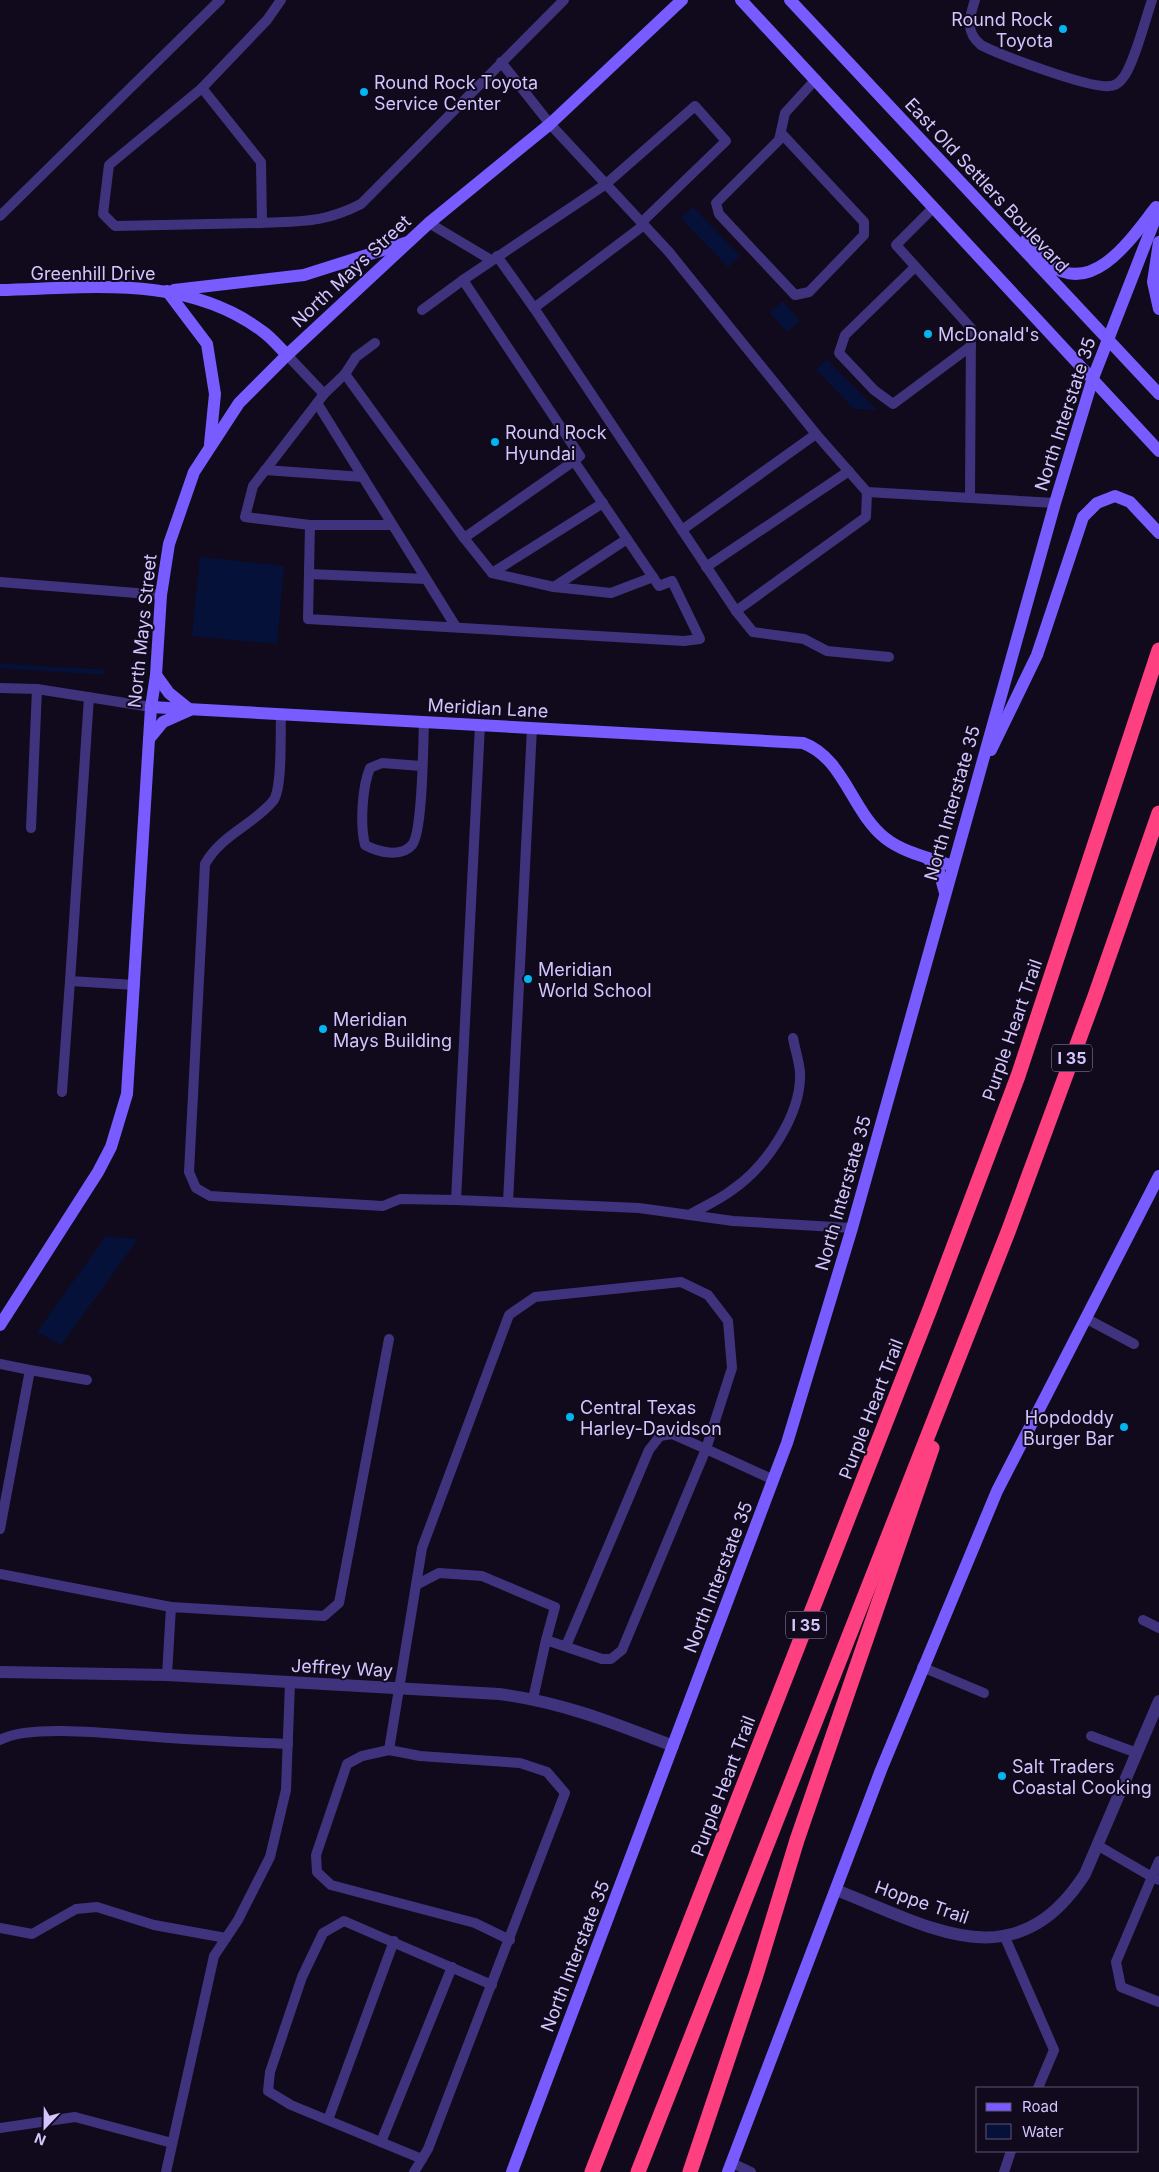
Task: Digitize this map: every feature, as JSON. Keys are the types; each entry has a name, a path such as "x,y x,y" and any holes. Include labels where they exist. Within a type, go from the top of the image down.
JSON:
{"highway":[{"name":"Purple Heart Trail","path":"592,2172 930,1309 1018,1076 1159,650"},
{"name":"I 35","path":"638,2172 980,1301 1095,996 1159,813"},
{"path":"690,2172 756,1975 797,1840 909,1518 980,1301"}],"main road":[{"name":"North Mays Street","path":"0,1325 98,1172 111,1147 127,1094 151,707 156,675 161,595 169,544 194,472 239,403 287,355 429,223 550,124 682,0"},
{"path":"741,0 1159,451"},
{"name":"East Old Settlers Boulevard","path":"790,0 1159,394"},
{"path":"976,199 1019,233 1051,265 1070,273 1088,272 1118,254 1159,203"},
{"name":"North Interstate 35","path":"512,2172 774,1480 852,1228 1055,503 1093,378 1159,208"},
{"path":"167,291 304,275 411,241"},
{"path":"1159,242 1153,282 1159,310"},
{"name":"Greenhill Drive","path":"0,290 131,287 167,291 201,300 232,313 263,331 287,355"},
{"path":"167,291 207,344 215,394 210,447"},
{"path":"977,779 1037,656 1084,518 1097,503 1115,496 1130,502 1159,533"},
{"path":"149,739 163,722 190,710 169,693 156,675"},
{"name":"Meridian Lane","path":"151,707 803,743 821,752 884,838 902,850 953,866"},
{"path":"925,856 939,871 945,894"},
{"path":"730,2168 922,1668 997,1491 1159,1176"}],"street":[{"name":"Jeffrey Way","path":"0,1672 167,1675 499,1694 534,1699 590,1713 673,1746"},
{"name":"Hoppe Trail","path":"836,1890 959,1936 982,1938 1026,1929 1056,1911 1072,1895 1097,1845 1159,1702"}],"lane":[{"path":"0,216 220,0"},
{"path":"281,0 266,20 202,88 109,165 103,214 115,226 320,220 342,214 361,204 564,0"},
{"path":"975,0 969,18 970,31 974,40 981,45 1053,73 1100,86 1116,84 1126,73 1152,0"},
{"path":"501,62 550,124 669,252 816,434 867,492 866,517 736,611"},
{"path":"781,134 864,222 864,235 809,292 795,295 719,214 716,203 779,140 785,113 816,79"},
{"path":"202,88 261,162 262,223"},
{"path":"422,310 494,258 606,184 695,106 726,141 642,224 534,308"},
{"path":"933,208 896,245 971,328 970,498"},
{"path":"429,223 494,258 534,308 706,567 753,632 804,639 827,651 889,657"},
{"path":"915,267 845,335 839,353 874,390 893,404 971,346"},
{"path":"462,280 580,456 464,538"},
{"path":"375,343 356,356 345,374 324,394 253,486 245,517 310,525 392,525"},
{"path":"287,355 324,394"},
{"path":"345,374 464,538 492,573 554,587 610,593 653,577"},
{"path":"317,403 456,627"},
{"path":"682,530 816,434"},
{"path":"310,525 308,619 684,641 700,639 672,582 659,586 574,461"},
{"path":"265,470 363,477"},
{"path":"706,567 849,471"},
{"path":"867,492 1055,503"},
{"path":"492,573 603,503"},
{"path":"554,587 627,539"},
{"path":"309,574 426,579"},
{"path":"0,582 161,595"},
{"name":"Meridian Lane","path":"0,688 37,689 151,707"},
{"path":"31,828 37,689"},
{"path":"62,1092 89,697"},
{"path":"281,714 279,779 274,801 212,851 206,864 189,1172 196,1188 210,1196 383,1206 400,1199 639,1208 733,1220 852,1228"},
{"path":"422,766 382,763 370,768 366,778 362,834 365,846 377,851 399,853 412,845 418,831 422,766 424,722"},
{"path":"456,1200 480,725"},
{"path":"508,1202 532,728"},
{"path":"70,981 135,985"},
{"path":"689,1215 733,1190 758,1168 780,1138 793,1113 800,1073 793,1038"},
{"path":"389,1750 422,1548 509,1315 535,1297 681,1282 708,1295 728,1321 732,1368 706,1449 622,1650 611,1659 546,1640"},
{"path":"1086,1319 1134,1344"},
{"path":"0,1574 171,1607 324,1616 339,1604 389,1339"},
{"path":"0,1364 87,1380"},
{"path":"0,1529 30,1370"},
{"path":"566,1646 649,1450 660,1436 672,1434 774,1480"},
{"path":"416,1585 439,1573 482,1576 555,1607 534,1699"},
{"path":"167,1675 171,1607"},
{"path":"1143,1620 1159,1628"},
{"path":"922,1668 984,1693"},
{"path":"166,2172 214,1956 238,1920 270,1857 286,1790 290,1682"},
{"path":"0,1740 8,1736 52,1732 104,1732 288,1744"},
{"path":"1091,1736 1137,1753"},
{"path":"414,2172 428,2149 510,1940 565,1793 547,1772 520,1763 420,1756 389,1750 362,1756 347,1764 316,1855 317,1872 330,1885 475,1923 510,1940"},
{"path":"1097,1845 1156,1879"},
{"path":"1159,1861 1156,1879 1116,1962 1120,1986 1159,2002"},
{"path":"0,1928 32,1934 76,1909 97,1907 154,1924 226,1938"},
{"path":"422,2159 291,2105 268,2091 270,2072 302,1977 323,1933 344,1921 492,1985"},
{"path":"1004,1935 1054,2050 1038,2087"},
{"path":"328,2120 394,1941"},
{"path":"381,2142 452,1967"},
{"path":"0,2128 74,2117 172,2143"},
{"path":"1004,2172 1011,2152"},
{"path":"730,2168 751,2172"}],"water":[{"path":"693,207 740,256 728,267 681,218"},
{"path":"783,301 800,321 787,332 769,312"},
{"path":"827,360 877,410 854,409 816,369"},
{"path":"200,557 284,566 277,644 192,636"},
{"path":"106,1236 138,1239 61,1345 37,1332"}],"waterway":[{"path":"0,666 102,672"}],"place":[{"name":"Round Rock Toyota","path":"1063,29"},
{"name":"Round Rock Toyota Service Center","path":"364,92"},
{"name":"McDonald's","path":"928,334"},
{"name":"Round Rock Hyundai","path":"495,442"},
{"name":"Meridian World School","path":"528,979"},
{"name":"Meridian Mays Building","path":"323,1029"},
{"name":"Central Texas Harley-Davidson","path":"570,1417"},
{"name":"Hopdoddy Burger Bar","path":"1124,1427"},
{"name":"Salt Traders Coastal Cooking","path":"1002,1776"}]}
